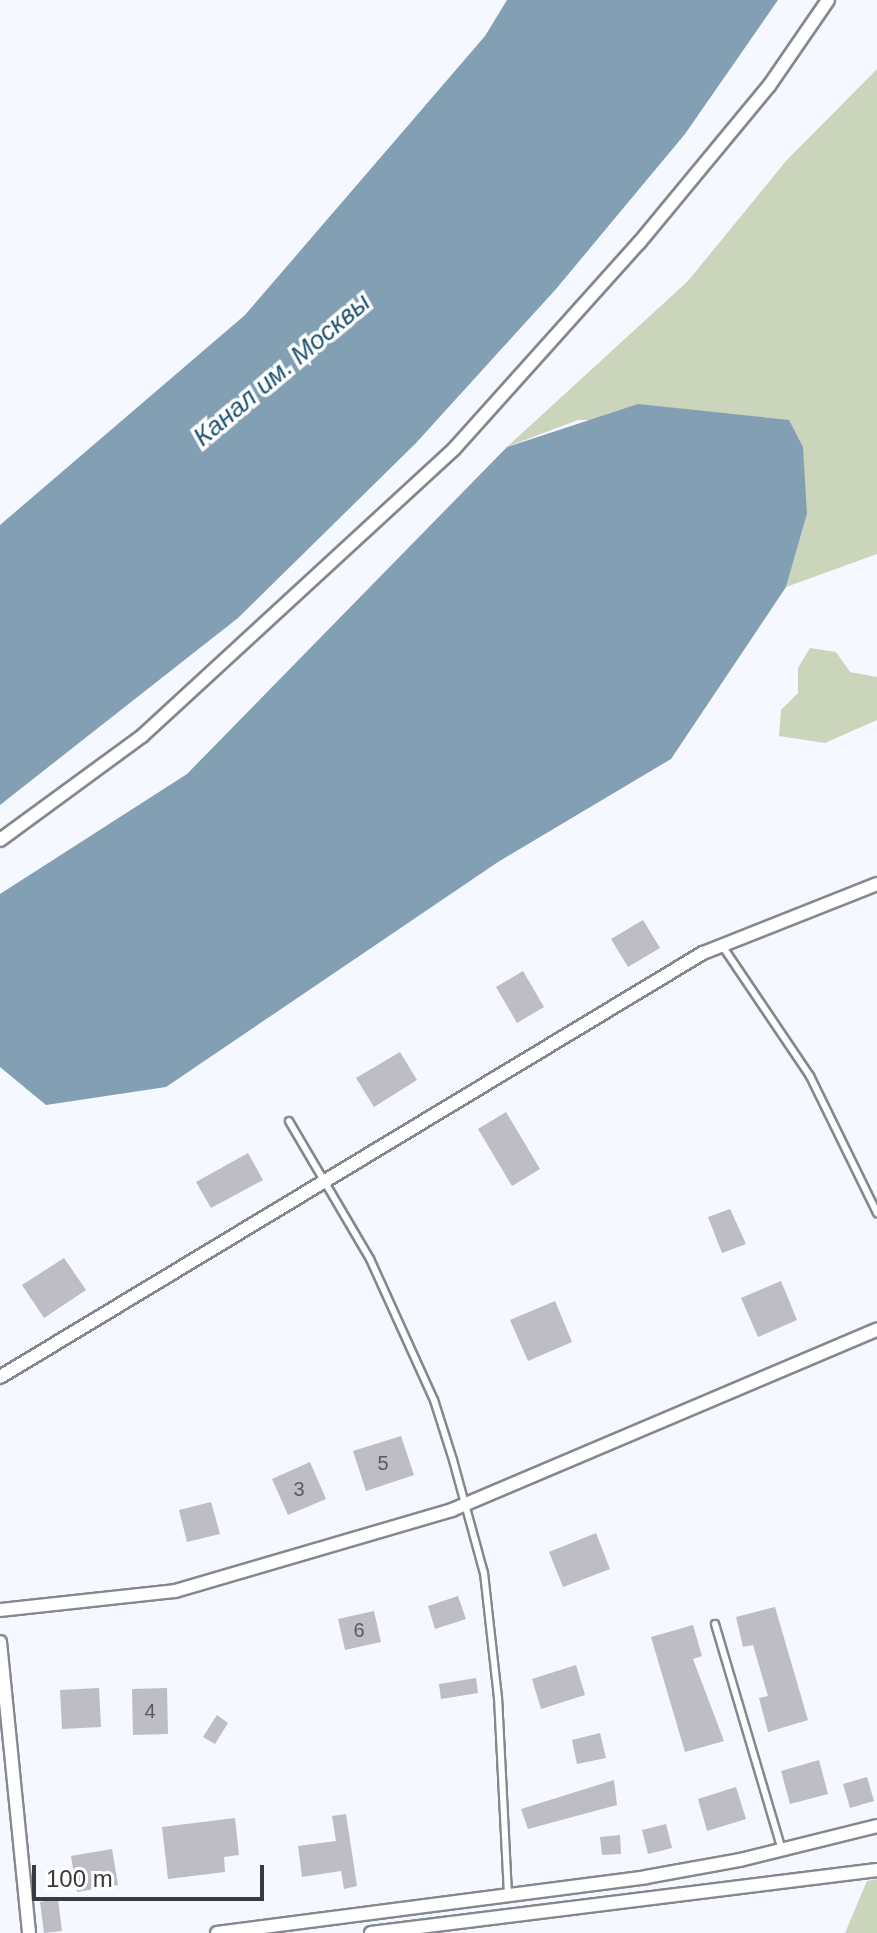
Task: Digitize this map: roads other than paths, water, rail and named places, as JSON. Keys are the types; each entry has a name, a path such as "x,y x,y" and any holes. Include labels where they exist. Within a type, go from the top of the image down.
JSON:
{"street":[{"path":"0,840 142,736 454,449 639,243 769,86 828,0"},
{"path":"0,1377 721,944 877,884"},
{"path":"0,1610 175,1591 226,1579 465,1505 877,1330"},
{"path":"0,1642 29,1933"},
{"path":"217,1933 508,1896 782,1850 877,1826"},
{"path":"371,1933 877,1870"}],"lane":[{"path":"721,944 810,1076 877,1213"},
{"path":"289,1121 326,1179 370,1259 434,1400 465,1505 484,1573 498,1697 508,1896"},
{"path":"715,1624 782,1850"}],"water":[{"name":"Канал им. Москвы","path":"507,0 778,0 685,134 556,289 416,443 238,618 0,805 0,525 245,315 485,36"},
{"path":"638,404 789,420 803,447 807,514 786,587 671,759 498,862 166,1087 46,1105 0,1067 0,894 187,774 507,447"}]}
